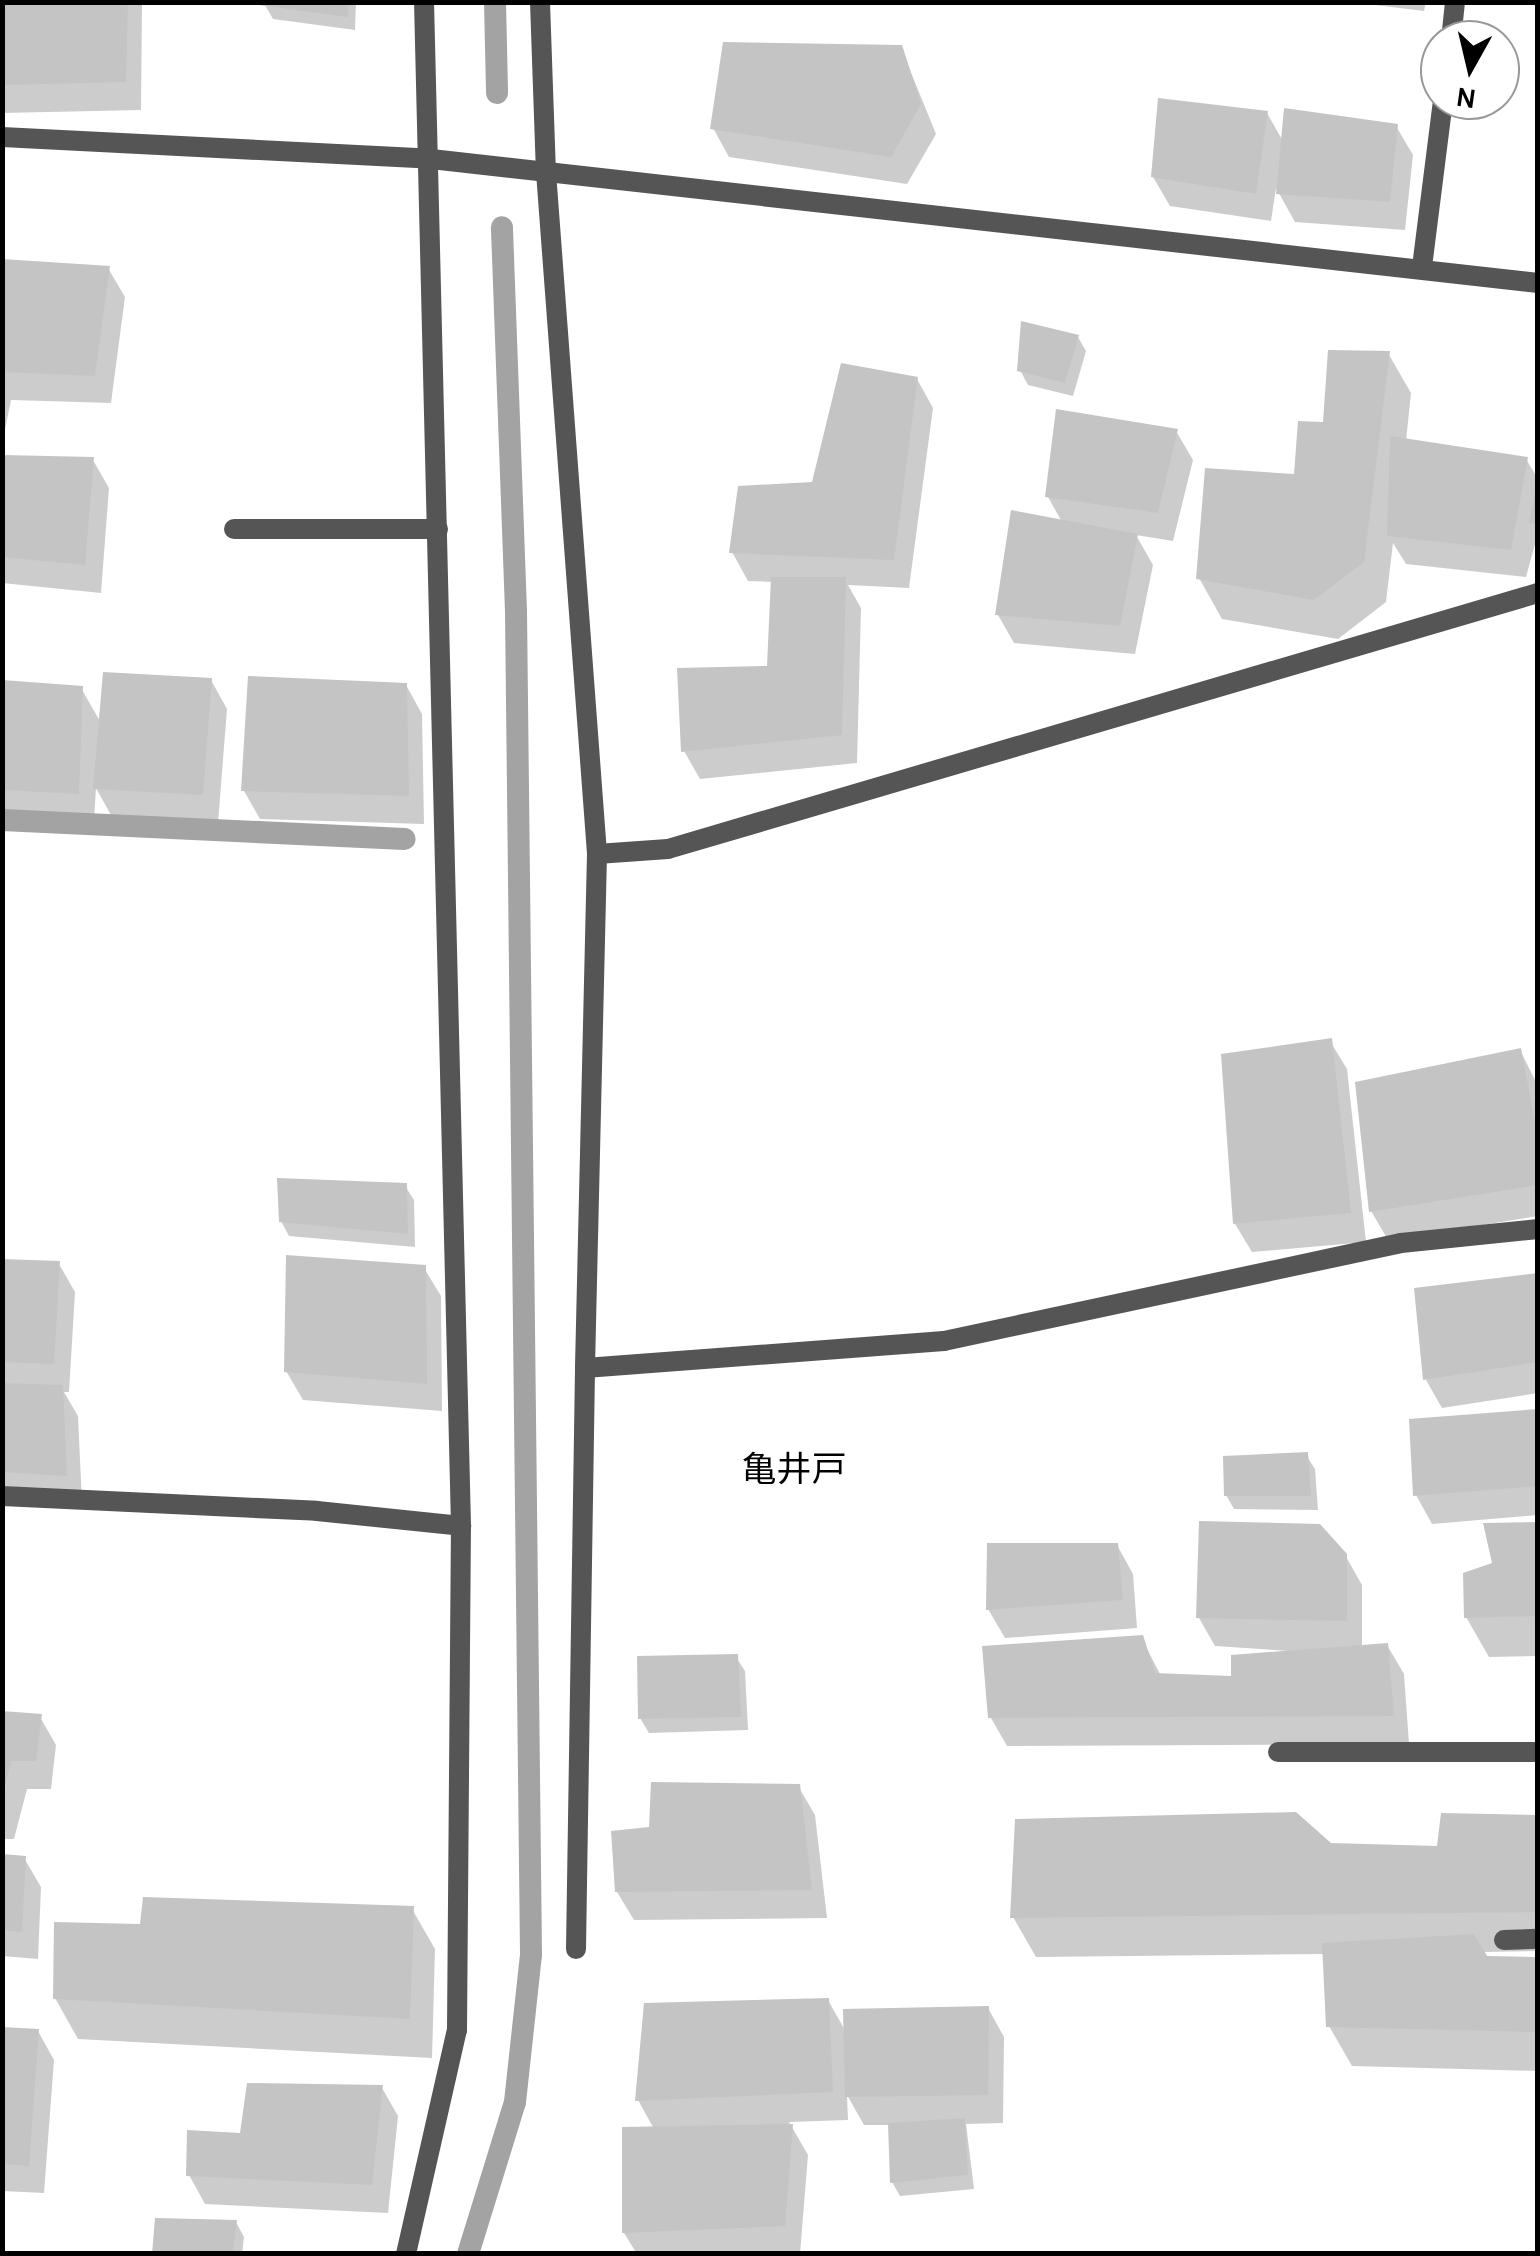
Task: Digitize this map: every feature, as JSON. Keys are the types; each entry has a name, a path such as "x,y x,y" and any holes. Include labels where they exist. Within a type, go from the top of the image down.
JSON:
{"street":[{"path":"406,2254 457,2030 461,1526 431,159 424,2"},
{"path":"540,2 546,172 597,854 576,1949"},
{"path":"1422,267 1440,120"},
{"path":"2,137 431,159 1538,283"},
{"path":"234,530 438,529"},
{"path":"597,854 668,848 1538,593"},
{"path":"585,1368 944,1341 1401,1243 1538,1230"},
{"path":"2,1496 317,1511 461,1526"},
{"path":"1278,1752 1538,1752"},
{"path":"1504,1940 1538,1939"}],"building":[{"path":"2,2 128,2 126,82 2,85"},
{"path":"348,2 348,17 259,5"},
{"path":"723,42 902,45 921,104 891,157 710,129"},
{"path":"1158,98 1268,111 1256,194 1151,177"},
{"path":"1284,108 1398,124 1390,202 1276,194"},
{"path":"2,259 110,266 95,376 2,372"},
{"path":"1021,321 1079,335 1065,383 1017,371"},
{"path":"1328,350 1390,351 1364,562 1314,600 1196,579 1205,468 1294,474 1298,421 1323,422"},
{"path":"841,363 918,377 894,560 729,553 738,486 812,482"},
{"path":"1056,409 1178,429 1158,513 1045,497"},
{"path":"1390,436 1528,457 1511,550 1387,536"},
{"path":"2,455 94,457 85,565 2,557"},
{"path":"1538,488 1538,524 1529,523"},
{"path":"1011,510 1138,534 1120,626 995,615"},
{"path":"771,577 846,577 842,735 681,752 677,668 767,666"},
{"path":"103,672 212,678 203,795 93,789"},
{"path":"248,676 407,683 409,796 241,791"},
{"path":"2,680 83,686 79,794 2,790"},
{"path":"1332,1038 1351,1213 1233,1224 1221,1054"},
{"path":"1521,1048 1538,1139 1538,1185 1369,1212 1355,1082"},
{"path":"277,1178 407,1183 408,1234 279,1222"},
{"path":"286,1255 426,1265 427,1384 284,1372"},
{"path":"2,1259 60,1261 54,1364 2,1362"},
{"path":"1538,1273 1538,1362 1423,1380 1414,1288"},
{"path":"2,1383 63,1385 67,1476 2,1472"},
{"path":"1538,1409 1538,1486 1413,1496 1409,1419"},
{"path":"1308,1452 1311,1496 1224,1496 1223,1456"},
{"path":"1199,1521 1320,1524 1347,1554 1347,1621 1196,1618"},
{"path":"1538,1522 1538,1616 1464,1618 1463,1573 1492,1563 1483,1523"},
{"path":"987,1543 1118,1543 1123,1600 986,1610"},
{"path":"1143,1635 1155,1673 1231,1676 1231,1655 1388,1643 1394,1716 988,1718 982,1646"},
{"path":"738,1654 741,1717 638,1719 637,1656"},
{"path":"2,1711 42,1714 36,1761 11,1761 4,1790"},
{"path":"651,1782 800,1784 812,1890 615,1892 611,1831 649,1827"},
{"path":"1296,1812 1331,1843 1437,1846 1441,1813 1538,1815 1538,1912 1010,1918 1015,1819"},
{"path":"2,1854 26,1856 22,1932 2,1930"},
{"path":"143,1897 414,1906 410,2019 53,1999 54,1922 140,1924"},
{"path":"1474,1934 1487,1956 1538,1957 1538,2032 1326,2027 1322,1943"},
{"path":"829,1998 833,2092 635,2101 644,2003"},
{"path":"989,2006 988,2095 845,2097 843,2009"},
{"path":"2,2027 39,2029 29,2166 2,2164"},
{"path":"247,2083 383,2085 372,2185 186,2176 187,2130 240,2133"},
{"path":"965,2118 968,2175 890,2183 888,2123"},
{"path":"793,2124 785,2226 622,2233 622,2127"},
{"path":"155,2218 237,2220 233,2254 152,2254"}],"waterway":[{"path":"495,2 497,93"},
{"path":"468,2254 515,2102 531,1954 516,611 502,227"},
{"path":"2,820 405,839"}],"district":[{"name":"亀井戸","path":"794,1470"}]}
